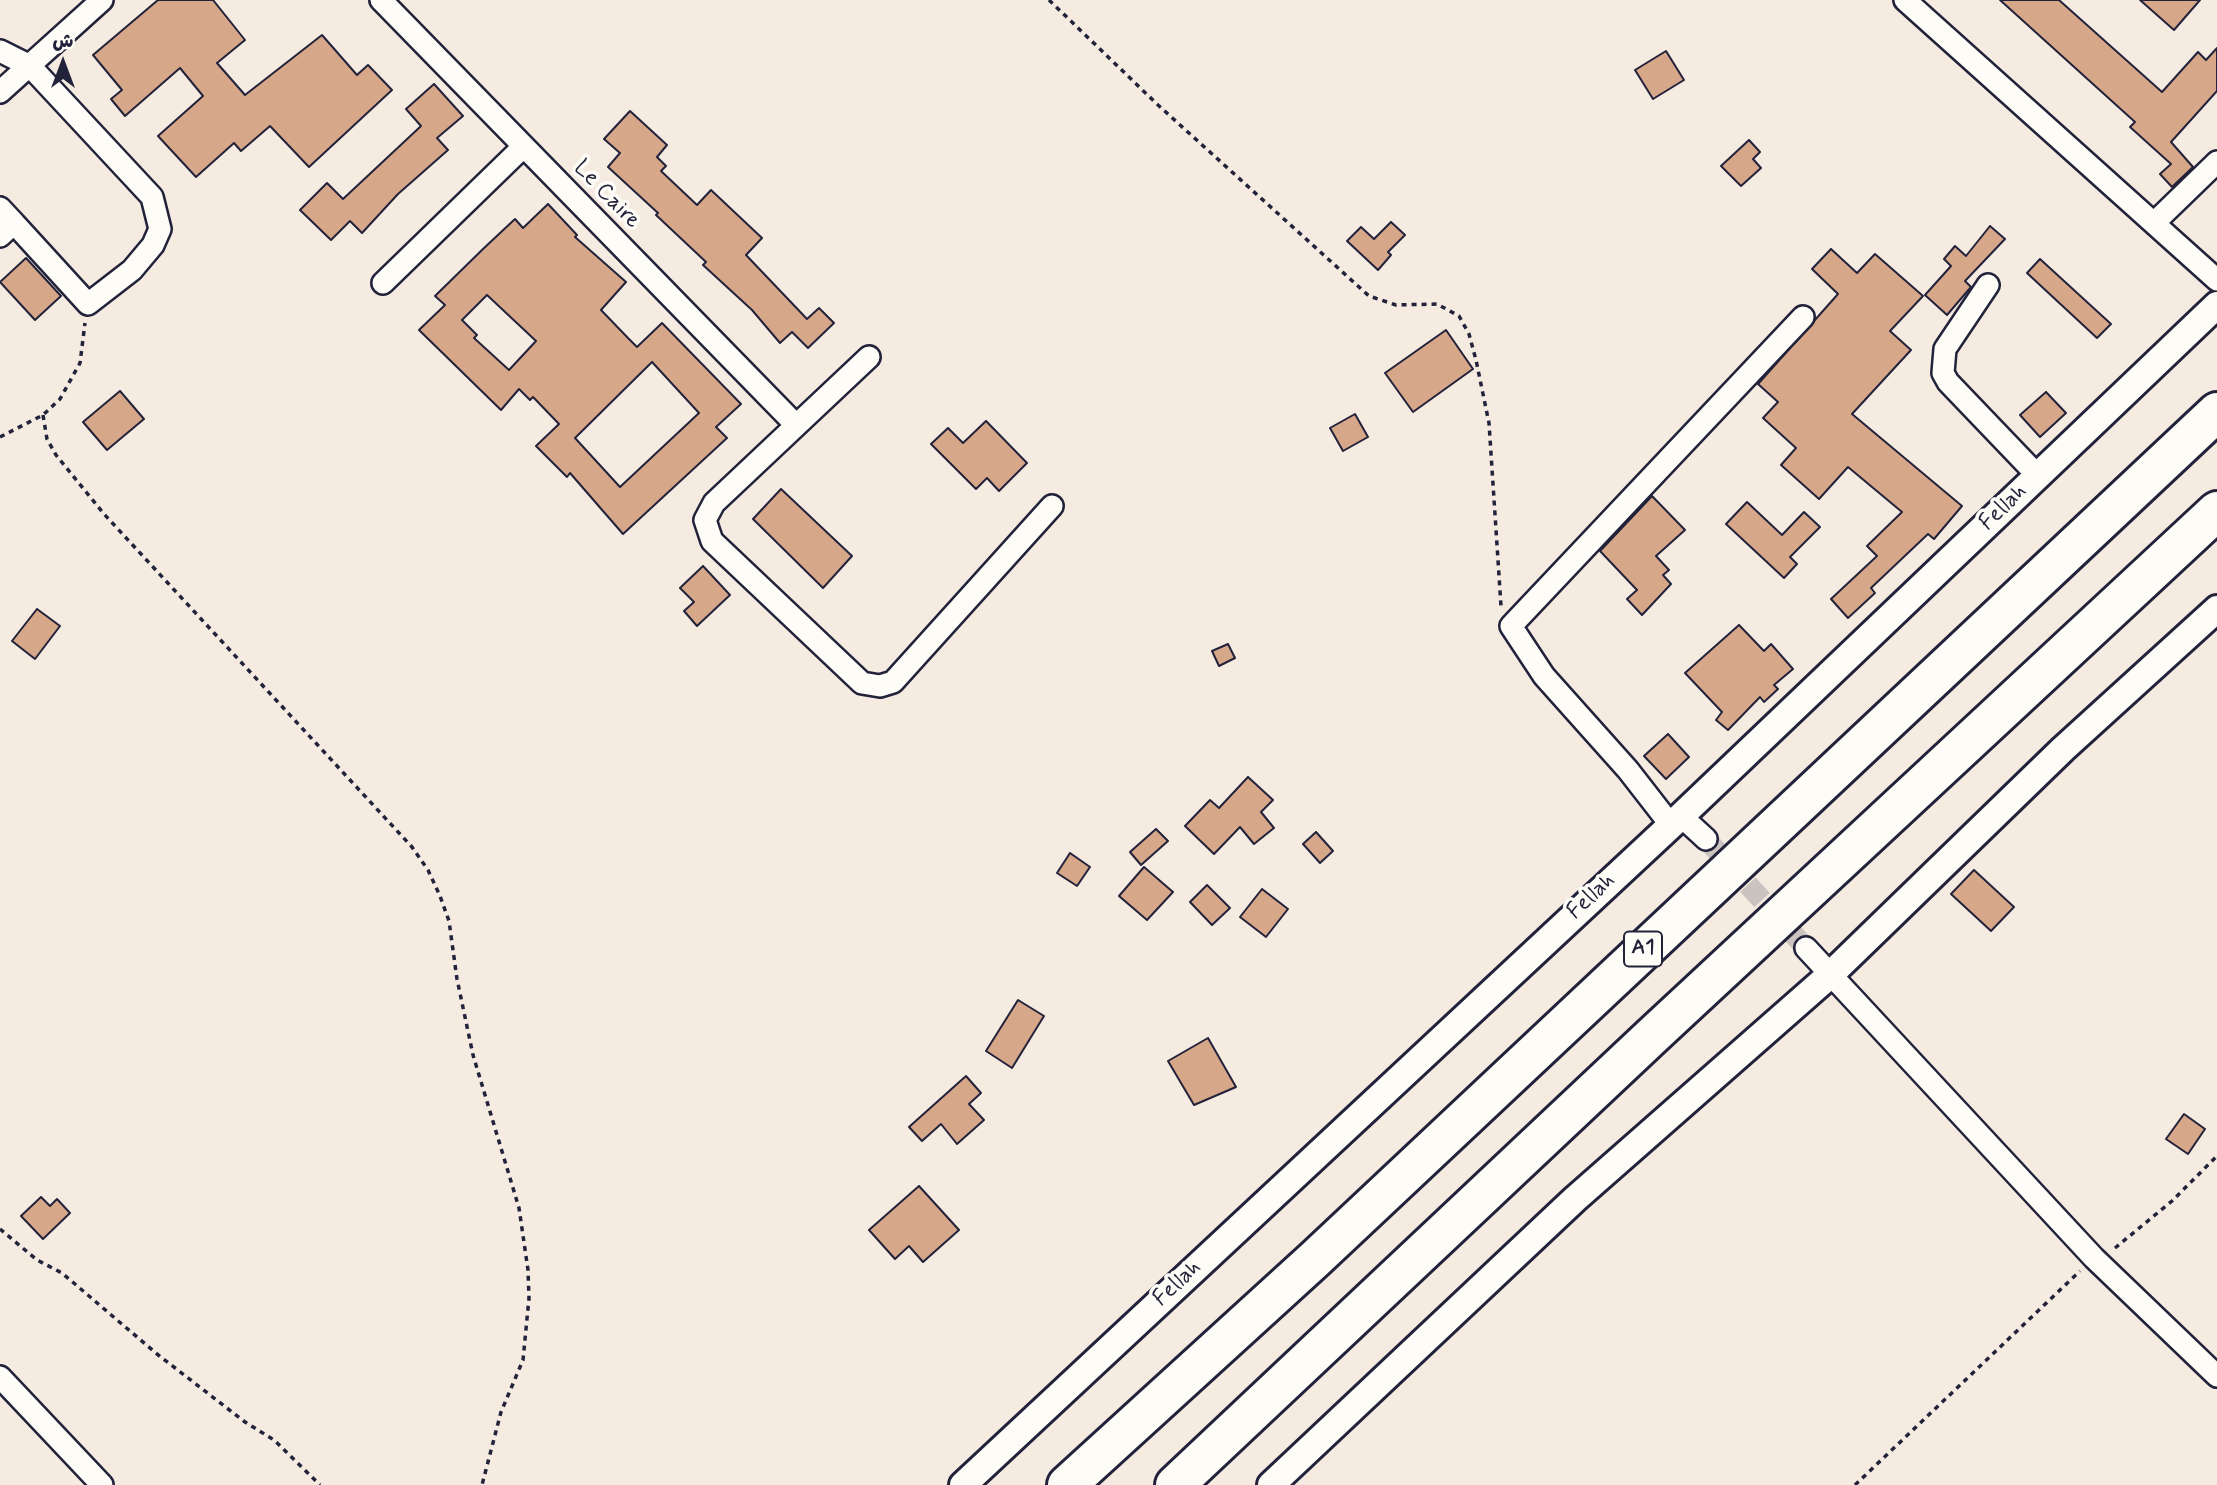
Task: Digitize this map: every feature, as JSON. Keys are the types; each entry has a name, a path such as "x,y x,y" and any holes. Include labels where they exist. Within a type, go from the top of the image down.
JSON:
{"highway":[{"name":"A1","path":"1067,1485 1325,1250 2217,412"},
{"path":"1175,1485 1651,1037 2217,511"}],"street":[{"path":"0,92 102,0"},
{"name":"Le Caire","path":"381,0 796,425"},
{"path":"1905,0 2217,281"},
{"path":"0,51 30,66 152,197 159,214 160,229 132,270 88,304 5,222"},
{"path":"383,283 523,147"},
{"path":"2154,223 2217,162"},
{"path":"1988,285 1945,349 1944,373 1948,382 2038,476"},
{"name":"Fellah","path":"963,1485 1676,820 2217,305"},
{"path":"1706,839 1676,820 1628,770 1544,676 1511,626 1804,317"},
{"path":"869,357 714,503 705,520 712,541 862,683 880,685 893,682 1052,506"},
{"path":"1271,1485 1575,1199 1831,974 2063,749 2217,609"},
{"path":"1806,948 2094,1258 2217,1376"},
{"path":"0,1377 102,1485"}],"path":[{"path":"1049,0 1158,105 1369,296 1396,305 1437,304 1459,316 1469,334 1484,388 1489,423 1499,596 1505,619 1511,626"},
{"path":"0,437 43,415 60,399 80,363 88,304"},
{"path":"43,415 47,439 56,455 104,514 412,847 428,870 440,896 449,921 457,979 473,1055 519,1208 528,1270 529,1298 523,1360 501,1412 482,1485"},
{"path":"1855,1485 2094,1258 2111,1251 2136,1231 2172,1201 2217,1156"},
{"path":"0,1229 37,1260 62,1273 157,1354 245,1422 274,1440 320,1485"}],"building":[{"path":"158,0 213,0 245,40 217,63 245,95 322,35 357,75 368,65 392,90 309,167 270,126 241,151 234,143 196,177 158,136 203,96 180,68 125,116 111,99 122,90 93,55"},
{"path":"2000,0 2059,0 2162,92 2198,52 2206,60 2217,48 2217,91 2171,142 2193,167 2172,187 2160,174 2171,164 2130,127 2135,122"},
{"path":"2140,0 2200,0 2174,30"},
{"path":"1666,51 1684,80 1653,99 1635,70"},
{"path":"434,84 463,116 437,138 448,150 398,194 362,233 350,221 331,240 300,210 327,183 343,199 421,126 406,109"},
{"path":"630,111 667,145 657,157 666,166 661,171 697,205 711,190 762,238 746,255 807,319 819,308 834,323 808,348 792,332 780,343 752,310 703,265 706,262 608,167 620,153 604,139"},
{"path":"1749,140 1760,152 1753,159 1761,168 1741,186 1721,166"},
{"path":"548,204 577,235 575,237 626,282 601,310 628,338 637,347 662,323 741,404 716,427 727,438 623,534 570,473 567,477 536,446 559,424 533,397 530,400 519,389 501,410 419,330 445,305 435,296 515,219 523,228","holes":["487,295 536,341 509,370 474,338 477,335 462,320","652,362 699,413 620,487 575,438"]},
{"path":"1391,222 1405,235 1388,252 1391,255 1378,270 1347,241 1361,227 1374,239"},
{"path":"1990,226 2005,239 1965,281 1971,287 1947,315 1925,295 1951,266 1944,259 1955,246 1966,256"},
{"path":"1831,249 1857,273 1875,254 1923,296 1890,331 1911,350 1852,414 1962,506 1934,539 1928,534 1871,588 1875,593 1848,618 1831,599 1877,556 1867,546 1902,512 1848,467 1819,499 1781,465 1796,448 1763,418 1778,402 1758,384 1838,294 1812,269"},
{"path":"26,258 61,296 35,320 0,282"},
{"path":"2040,259 2111,324 2097,338 2027,273"},
{"path":"1446,330 1473,369 1413,412 1385,373"},
{"path":"120,391 144,419 107,450 83,422"},
{"path":"2046,392 2066,413 2040,437 2020,415"},
{"path":"1355,414 1368,437 1343,451 1330,428"},
{"path":"986,421 1027,463 999,491 987,478 976,489 931,444 948,428 963,443"},
{"path":"781,489 852,556 823,588 753,519"},
{"path":"1652,496 1685,530 1656,556 1669,570 1663,575 1671,584 1642,615 1627,599 1637,590 1600,551"},
{"path":"1747,502 1782,535 1804,512 1820,527 1790,557 1797,564 1784,578 1726,524"},
{"path":"703,566 730,595 697,626 684,611 694,602 680,588"},
{"path":"37,609 60,626 35,659 12,641"},
{"path":"1739,625 1764,651 1771,644 1793,669 1774,685 1778,689 1764,702 1760,697 1728,730 1716,720 1722,712 1685,673"},
{"path":"1228,644 1235,658 1219,666 1212,651"},
{"path":"1668,734 1689,757 1666,779 1644,756"},
{"path":"1248,777 1273,800 1261,812 1274,828 1254,844 1240,827 1214,854 1185,826 1210,800 1219,808"},
{"path":"1156,829 1168,841 1141,865 1130,852"},
{"path":"1316,832 1333,851 1320,863 1303,844"},
{"path":"1070,853 1090,867 1077,886 1057,873"},
{"path":"1144,867 1173,892 1147,920 1119,896"},
{"path":"1974,870 2014,907 1991,931 1951,894"},
{"path":"1207,885 1230,908 1212,925 1190,902"},
{"path":"1262,889 1288,909 1266,937 1240,917"},
{"path":"1018,1000 1044,1016 1012,1068 986,1051"},
{"path":"1208,1038 1236,1087 1194,1105 1168,1061"},
{"path":"966,1076 981,1093 969,1104 984,1120 957,1144 941,1124 922,1141 909,1127"},
{"path":"2184,1114 2205,1129 2188,1154 2166,1139"},
{"path":"919,1186 959,1230 923,1262 909,1246 895,1259 869,1230"},
{"path":"41,1197 50,1206 57,1199 70,1213 43,1239 21,1216"}],"tunnel":[{"path":"1706,839 1806,948"}]}
